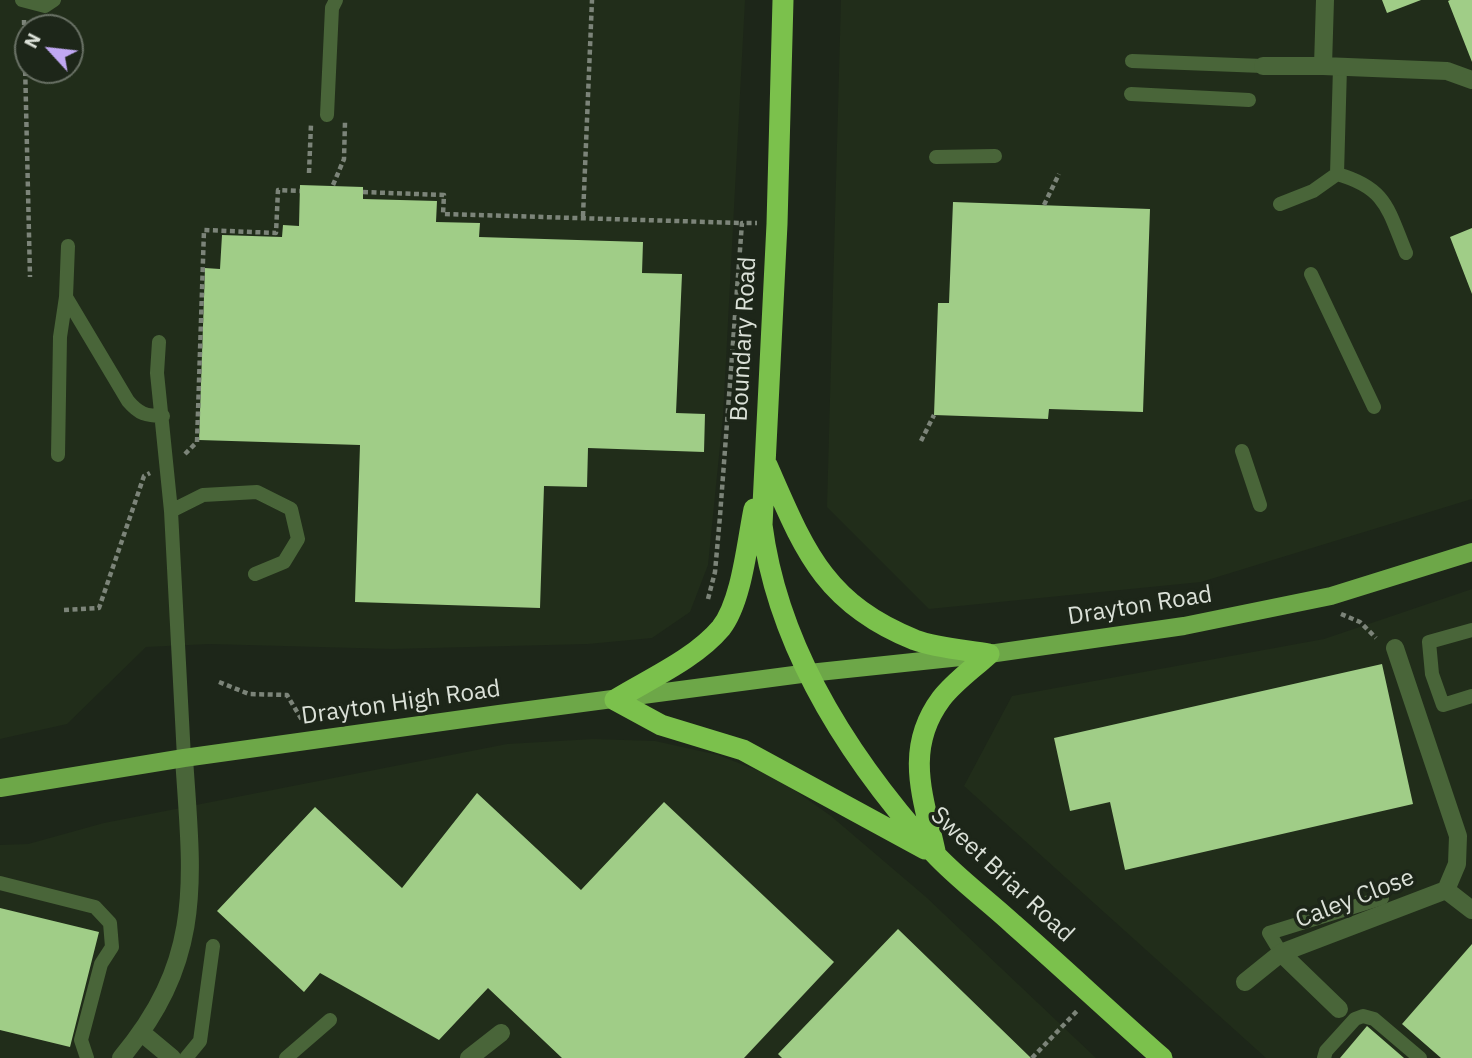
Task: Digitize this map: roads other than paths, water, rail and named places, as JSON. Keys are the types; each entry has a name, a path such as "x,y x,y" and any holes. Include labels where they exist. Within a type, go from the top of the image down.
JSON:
{"highway":[{"name":"Boundary Road","path":"783,0 777,224 762,525 768,569 781,615 809,673"},
{"path":"764,457 799,538 826,582 880,623 917,641 989,654"},
{"path":"764,457 734,600 723,626 704,645 615,700 661,725 743,750 936,855"},
{"path":"936,855 920,778 918,753 924,727 942,698 989,654"},
{"name":"Sweet Briar Road","path":"809,673 848,742 883,793 936,855 1163,1058"}],"main road":[{"name":"Drayton Road","path":"809,673 989,654 1184,626 1331,596 1472,552"},
{"name":"Drayton High Road","path":"0,788 184,758 809,673"}],"street":[{"path":"1325,0 1331,66"},
{"path":"1263,66 1447,71 1472,80"},
{"name":"Caley Close","path":"1245,982 1281,953 1446,890 1457,864 1458,836 1395,648"},
{"path":"121,1058 142,1033 165,994 180,954 189,917 190,849 184,758"},
{"name":"Caley Close","path":"1446,890 1472,909"},
{"name":"Caley Close","path":"1281,953 1339,1009"},
{"path":"142,1033 172,1058"},
{"path":"469,1058 501,1033"}],"lane":[{"path":"327,115 332,8 336,0"},
{"path":"22,1 50,3"},
{"path":"1132,61 1263,66"},
{"path":"1331,66 1337,174"},
{"path":"1131,94 1249,100"},
{"path":"936,157 995,156"},
{"path":"1280,204 1313,191 1337,174"},
{"path":"1337,174 1358,180 1383,198 1406,253"},
{"path":"58,455 60,337 66,297 68,246"},
{"path":"1311,274 1374,407"},
{"path":"66,297 137,411 146,416 163,416"},
{"path":"60,337 91,337"},
{"path":"159,342 157,373 168,463 184,758"},
{"path":"1242,451 1260,505"},
{"path":"171,511 203,495 257,492 292,509 298,540 284,562 254,573"},
{"path":"1472,630 1429,642 1433,674 1443,705 1472,696"},
{"path":"0,883 95,907 110,923 112,947 100,964 80,1040 87,1058"},
{"path":"1281,953 1269,933 1382,898"},
{"path":"186,1058 200,1041 212,946"},
{"path":"1324,1058 1326,1051 1355,1018 1363,1016 1374,1019 1420,1058"},
{"path":"286,1058 330,1020"}]}
